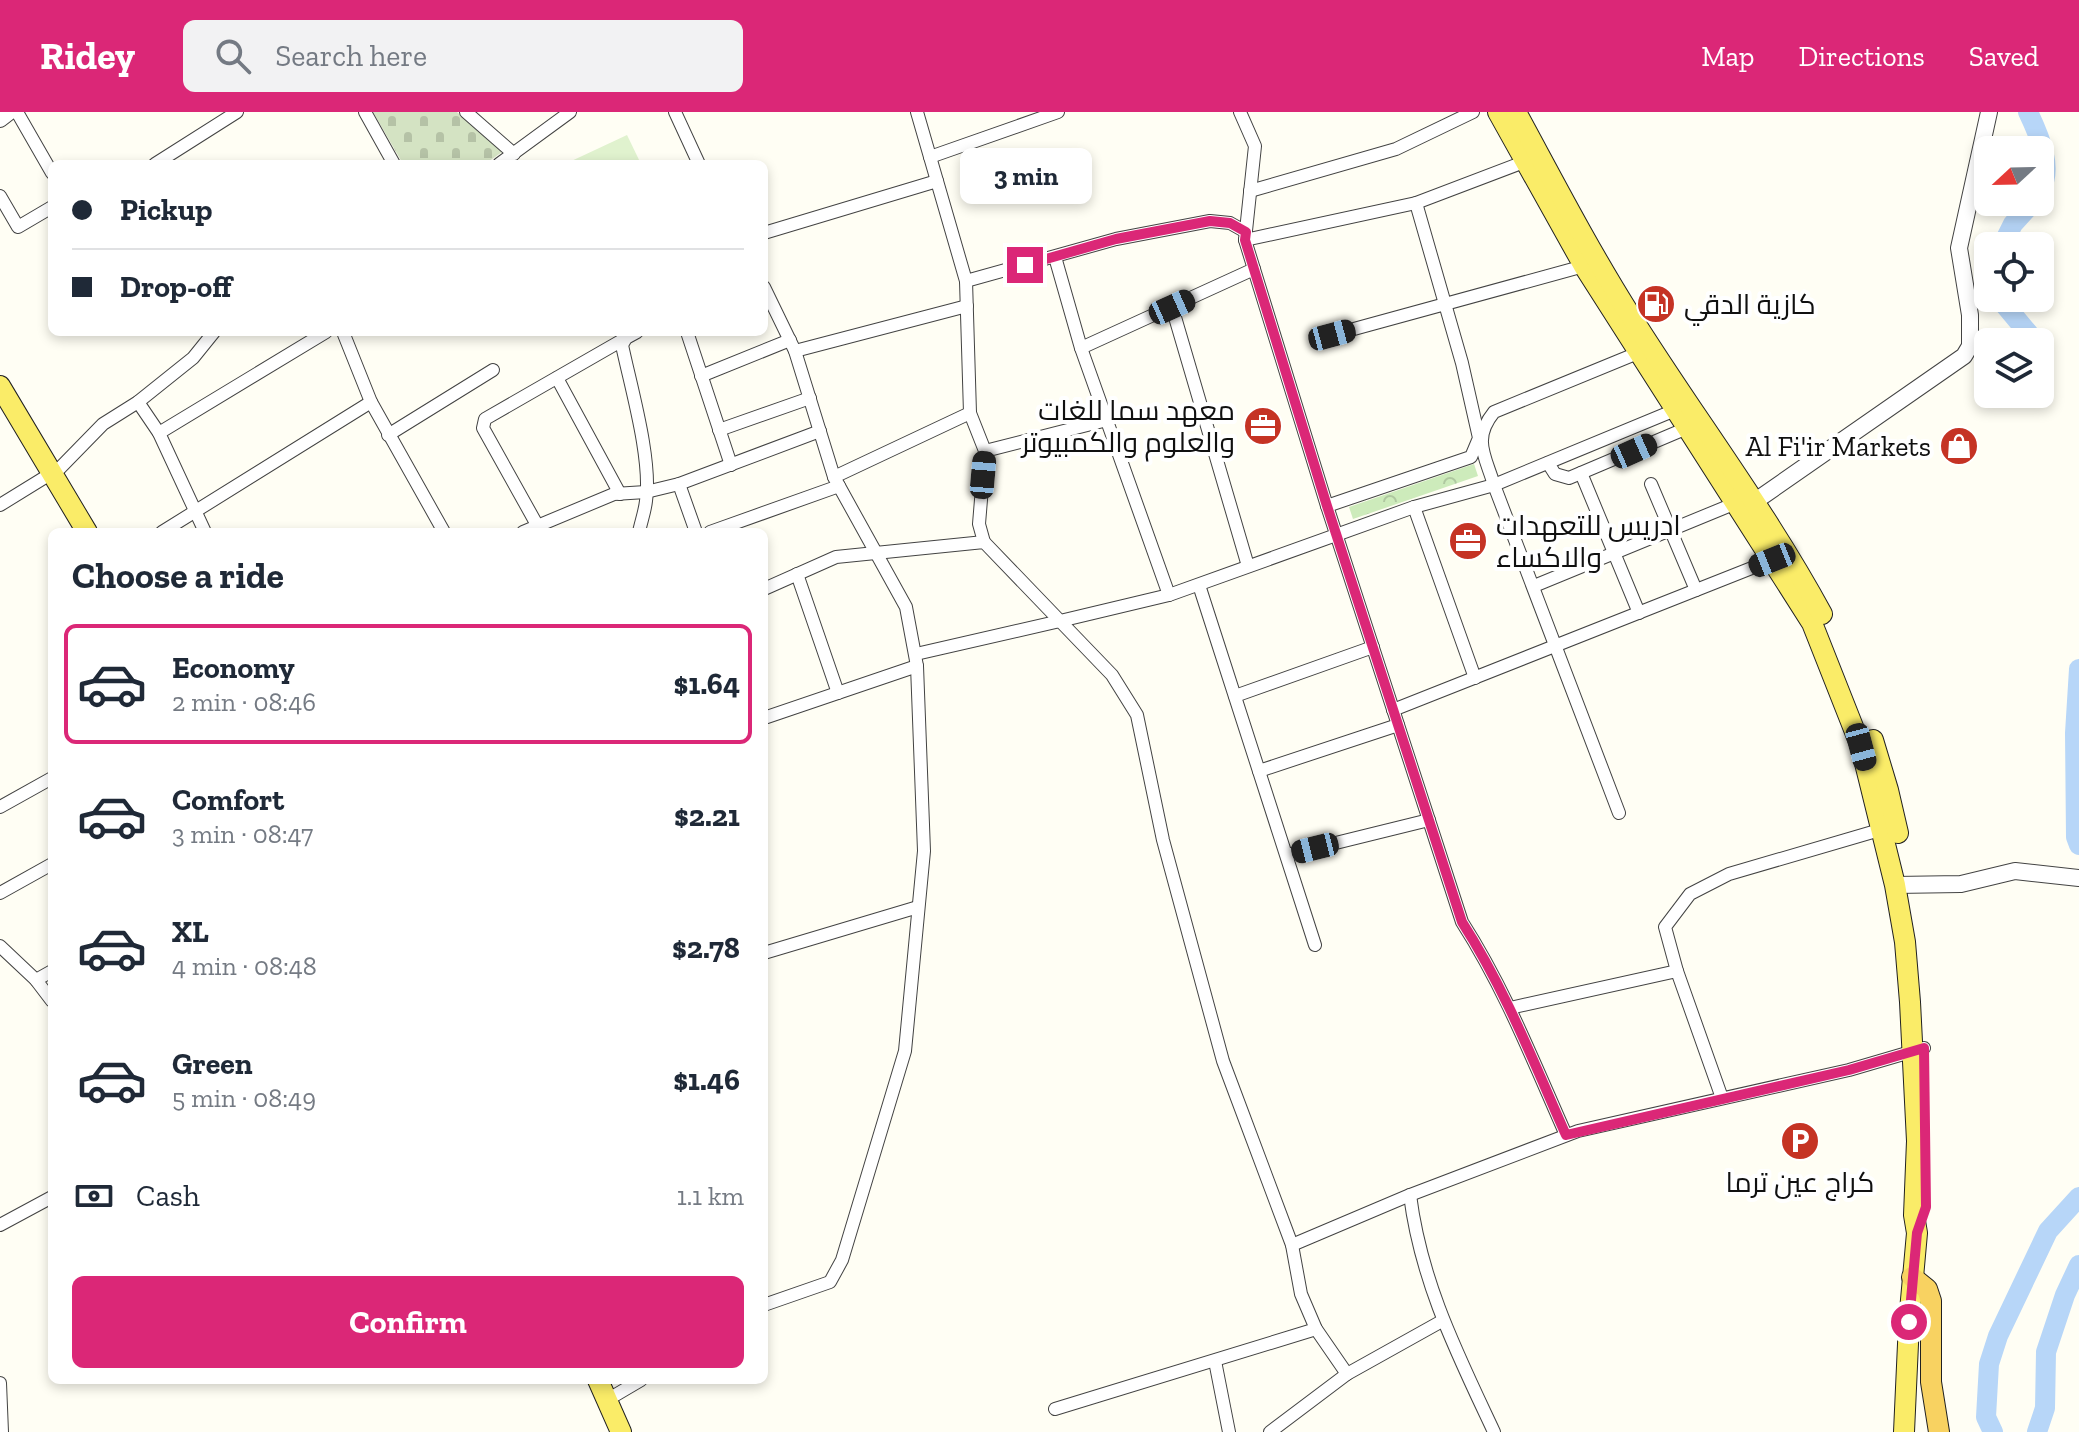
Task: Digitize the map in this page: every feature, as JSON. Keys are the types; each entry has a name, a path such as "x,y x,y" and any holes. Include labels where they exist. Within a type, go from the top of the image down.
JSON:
{"highway":[{"path":"1912,1277 1927,1289 1931,1301 1931,1382 1939,1432"}],"main road":[{"path":"1498,112 1590,248 1644,350"},
{"path":"1516,112 1532,159 1584,266 1821,611 1862,711 1888,790 1902,886 1907,964 1918,1050 1913,1206 1917,1233 1904,1432"},
{"path":"0,386 72,528"},
{"path":"0,405 84,528"},
{"path":"1683,409 1687,428 1745,503 1772,560 1822,644 1861,747 1902,886"},
{"path":"610,1392 621,1432"}],"street":[{"path":"0,119 9,112"},
{"path":"17,112 48,166"},
{"path":"161,160 237,112"},
{"path":"365,112 392,160"},
{"path":"466,112 514,154"},
{"path":"505,160 570,112"},
{"path":"675,112 697,160"},
{"path":"917,112 966,281 970,413 985,451 979,524 984,542 1112,675 1137,715 1163,840 1223,1061 1292,1245 1301,1294 1316,1329 1347,1374"},
{"path":"930,157 1058,112"},
{"path":"1240,112 1255,146 1245,236 1327,506 1462,922 1485,958 1510,1008 1566,1135"},
{"path":"1250,191 1396,149 1473,112"},
{"path":"1534,586 1745,503 1964,356 1970,346 1970,315 1959,248 1989,112"},
{"path":"1245,236 1416,203 1532,159"},
{"path":"768,232 937,181"},
{"path":"0,196 18,227 48,209"},
{"path":"1416,203 1494,485 1619,813"},
{"path":"966,281 1116,239 1210,221 1230,223 1245,236"},
{"path":"1055,257 1081,348 1169,595"},
{"path":"1332,335 1584,266"},
{"path":"1081,348 1254,269"},
{"path":"768,295 792,346 836,482 906,607 916,660 924,851 905,1051 842,1260 830,1282 768,1304"},
{"path":"701,376 792,346 967,306"},
{"path":"1172,307 1248,566"},
{"path":"0,505 48,476 103,424 138,402 193,358 211,336"},
{"path":"159,433 319,336"},
{"path":"345,336 371,402 442,528"},
{"path":"539,528 483,428 485,419 630,336"},
{"path":"631,336 622,345 640,428 646,492 640,528"},
{"path":"688,336 731,465"},
{"path":"1327,506 1471,457 1486,422 1494,412 1644,350"},
{"path":"388,435 493,370"},
{"path":"557,378 620,494"},
{"path":"719,430 810,398"},
{"path":"138,402 159,433 203,528"},
{"path":"168,528 371,402"},
{"path":"768,717 838,693 916,660 1199,585 1414,507 1494,485 1683,409"},
{"path":"720,528 836,482 970,413"},
{"path":"985,451 1107,420"},
{"path":"1548,463 1559,477 1569,478 1687,428"},
{"path":"542,528 620,494 679,484 820,431"},
{"path":"1581,473 1639,613"},
{"path":"679,484 695,528"},
{"path":"1651,484 1696,590"},
{"path":"1414,507 1475,678"},
{"path":"768,587 836,557 984,542"},
{"path":"1393,710 1772,560"},
{"path":"797,574 838,693"},
{"path":"1199,585 1315,945"},
{"path":"1235,696 1373,647"},
{"path":"1259,771 1398,725"},
{"path":"0,807 48,780"},
{"path":"1287,855 1429,820"},
{"path":"1722,1098 1677,971 1665,927 1690,894 1729,874 1883,829"},
{"path":"0,893 48,866"},
{"path":"1902,886 1961,884 2015,871 2079,878"},
{"path":"768,952 918,907"},
{"path":"0,946 48,996"},
{"path":"1510,1008 1677,971"},
{"path":"36,980 48,973"},
{"path":"1292,1245 1410,1195 1566,1135 1849,1070 1918,1050"},
{"path":"1410,1195 1414,1227 1442,1321 1494,1432"},
{"path":"0,1225 48,1199"},
{"path":"1270,1432 1347,1374 1442,1321"},
{"path":"1055,1409 1316,1329"},
{"path":"1215,1361 1229,1432"},
{"path":"0,1383 2,1432"},
{"path":"610,1392 631,1384"}],"green space":[{"path":"373,112 457,112 502,152 491,160 401,160"},
{"path":"627,135 639,160 574,160"},
{"path":"1474,464 1478,476 1353,519 1349,507"}],"waterway":[{"path":"2028,112 2038,136"},
{"path":"2009,232 2020,216"},
{"path":"2011,312 2024,328"},
{"path":"2079,669 2075,733 2076,837 2079,845"},
{"path":"1993,1432 1986,1417 1989,1364 1998,1336 2048,1231 2079,1197"},
{"path":"2037,1432 2045,1408 2046,1352 2065,1295 2079,1265"}],"place":[{"name":"كازية الدقي","path":"1656,304"},
{"name":"معهد سما للغات والعلوم والكمبيوتر","path":"1263,426"},
{"name":"Al Fi'ir Markets","path":"1959,446"},
{"name":"ادريس للتعهدات والاكساء","path":"1468,541"},
{"name":"كراج عين ترما","path":"1800,1141"}],"route":[{"path":"1025,265 1116,239 1210,221 1230,223 1246,232 1245,240 1327,506 1462,922 1485,958 1510,1008 1566,1135 1849,1070 1924,1048 1928,1182 1925,1217 1917,1233 1909,1322"}]}
